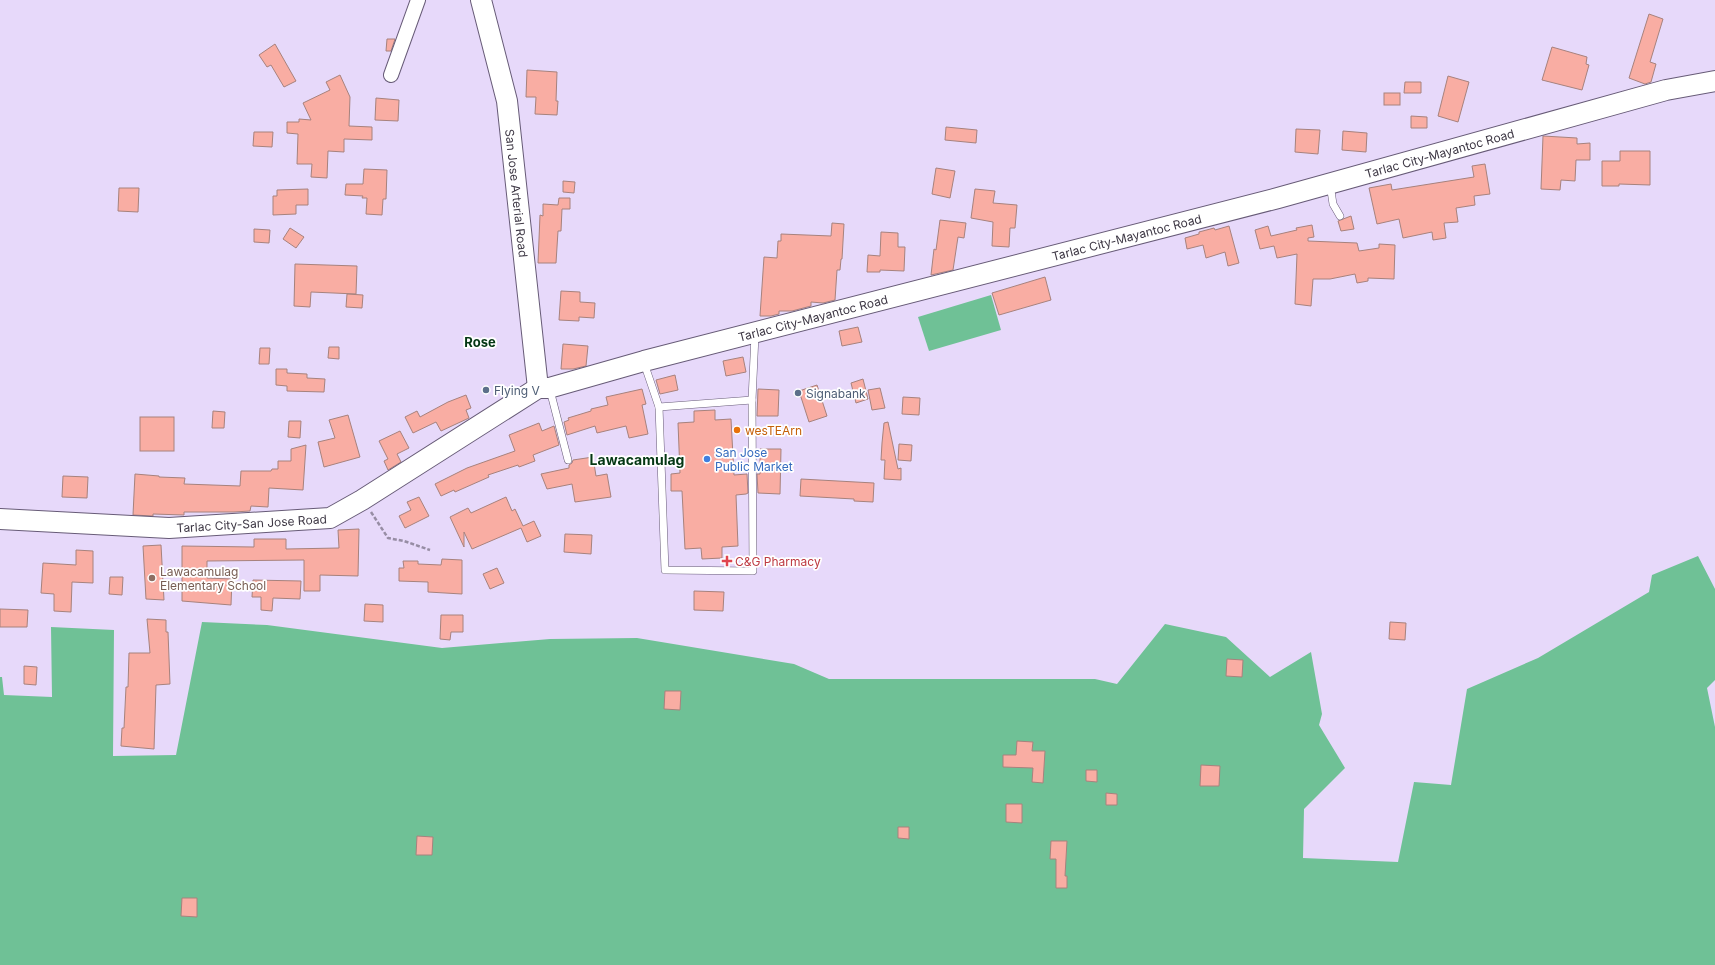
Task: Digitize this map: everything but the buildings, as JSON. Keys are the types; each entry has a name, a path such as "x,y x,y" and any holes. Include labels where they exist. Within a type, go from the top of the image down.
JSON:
{"main road":[{"name":"San Jose Arterial Road","path":"481,0 507,101 543,388"},
{"name":"Tarlac City-Mayantoc Road","path":"543,388 1330,184 1659,92 1715,81"},
{"name":"Tarlac City-San Jose Road","path":"0,519 169,528 330,518 362,500 543,388"}],"street":[{"path":"391,75 418,0"}],"lane":[{"path":"1330,184 1333,204 1340,216"},
{"path":"644,361 659,407 665,570 753,571 752,400 755,333"},
{"path":"543,388 568,460"},
{"path":"659,407 752,400"}],"path":[{"path":"362,500 388,538 404,541 430,550"}],"green space":[{"path":"991,295 1001,330 929,351 918,317"},
{"path":"1698,556 1715,589 1715,680 1707,688 1715,727 1715,965 0,965 0,677 2,677 4,695 52,697 51,627 114,630 113,756 176,755 202,622 267,625 442,648 550,639 637,638 794,664 829,679 1095,679 1117,684 1165,624 1226,637 1270,677 1311,652 1322,714 1319,725 1345,768 1304,809 1303,858 1398,862 1414,782 1451,785 1467,689 1538,658 1649,592 1652,575"}],"place":[{"name":"Flying V","path":"486,390"},
{"name":"Signabank","path":"798,393"},
{"name":"wesTEArn","path":"737,430"},
{"name":"San Jose Public Market","path":"707,459"},
{"name":"C&G Pharmacy","path":"727,561"},
{"name":"Lawacamulag Elementary School","path":"152,578"}],"district":[{"name":"Rose","path":"480,342"},
{"name":"Lawacamulag","path":"637,459"}]}
